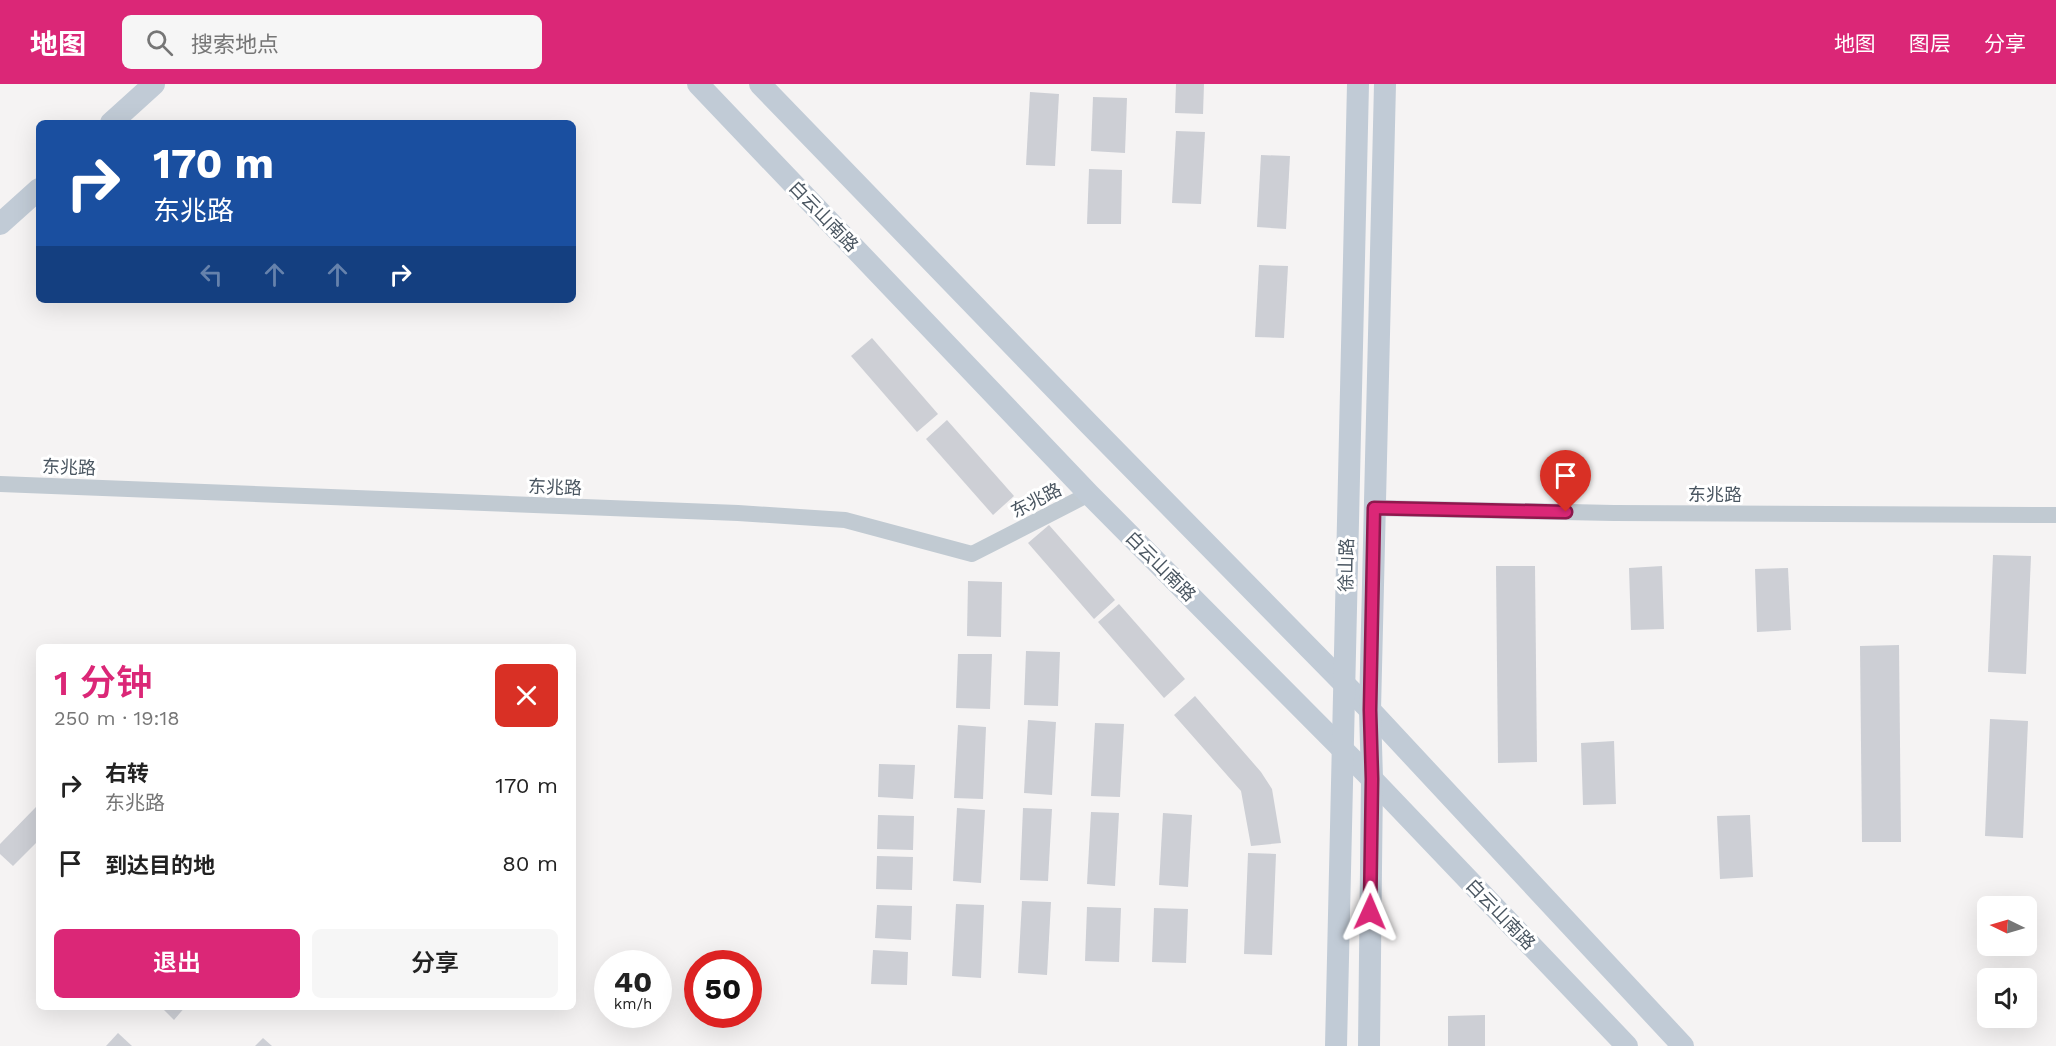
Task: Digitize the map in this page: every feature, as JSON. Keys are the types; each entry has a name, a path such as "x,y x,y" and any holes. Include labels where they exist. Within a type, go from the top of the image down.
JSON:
{"main road":[{"path":"114,120 154,84"},
{"name":"白云山南路","path":"698,84 1089,494 1342,748 1627,1046"},
{"path":"760,84 1370,710 1683,1046"},
{"name":"徐山路","path":"1336,1046 1358,84"},
{"name":"徐山路","path":"1369,1046 1372,779 1370,710 1385,84"},
{"path":"0,224 36,192"}],"street":[{"name":"东兆路","path":"0,484 738,513 845,520 972,554 1089,494"},
{"name":"东兆路","path":"1374,508 1626,513 2056,515"}],"building":[{"path":"1176,84 1204,84 1203,114 1175,113"},
{"path":"1030,92 1059,94 1055,166 1026,165"},
{"path":"1093,97 1127,98 1125,153 1091,151"},
{"path":"1176,131 1205,132 1201,204 1172,203"},
{"path":"1261,155 1290,156 1286,229 1257,227"},
{"path":"1089,169 1122,170 1121,224 1087,224"},
{"path":"1259,265 1288,266 1284,338 1255,337"},
{"path":"872,338 938,414 917,432 851,356"},
{"path":"947,420 1014,496 993,515 926,439"},
{"path":"1049,525 1115,600 1094,619 1028,543"},
{"path":"1993,555 2031,556 2026,674 1988,672"},
{"path":"1496,566 1535,566 1537,762 1498,763"},
{"path":"1662,566 1664,629 1631,630 1629,568"},
{"path":"1788,568 1791,630 1757,632 1755,569"},
{"path":"968,581 1002,582 1001,637 967,636"},
{"path":"1119,604 1185,679 1164,698 1098,622"},
{"path":"1899,645 1901,842 1862,842 1860,646"},
{"path":"1026,651 1060,652 1058,706 1024,705"},
{"path":"958,654 992,654 990,709 956,708"},
{"path":"1195,696 1261,772 1272,789 1281,843 1251,846 1241,791 1174,715"},
{"path":"1990,719 2028,721 2023,838 1985,836"},
{"path":"1028,720 1056,722 1052,795 1024,793"},
{"path":"1095,723 1124,724 1120,797 1091,796"},
{"path":"958,725 986,727 983,799 954,798"},
{"path":"1614,741 1616,804 1583,805 1581,743"},
{"path":"879,764 915,765 913,799 878,797"},
{"path":"36,807 36,843 13,866 0,854 0,844"},
{"path":"957,808 985,810 981,883 953,881"},
{"path":"1023,808 1052,809 1048,881 1020,880"},
{"path":"1091,812 1119,813 1115,886 1087,884"},
{"path":"1163,813 1192,815 1188,887 1159,885"},
{"path":"878,815 914,816 913,850 877,849"},
{"path":"1750,815 1753,877 1720,879 1717,816"},
{"path":"1248,853 1276,854 1272,955 1244,954"},
{"path":"877,856 913,857 912,890 876,889"},
{"path":"1022,901 1051,902 1047,975 1018,973"},
{"path":"956,904 984,905 981,978 952,976"},
{"path":"877,905 912,906 911,940 875,938"},
{"path":"1087,907 1121,908 1119,962 1085,961"},
{"path":"1154,908 1188,909 1186,963 1152,962"},
{"path":"873,950 908,952 907,985 871,984"},
{"path":"164,1010 183,1010 174,1020"},
{"path":"1485,1015 1485,1046 1448,1046 1448,1016"},
{"path":"118,1033 132,1046 106,1046"},
{"path":"263,1038 272,1046 255,1046"}],"route":[{"path":"1370,912 1372,779 1370,710 1374,508 1566,512"}]}
